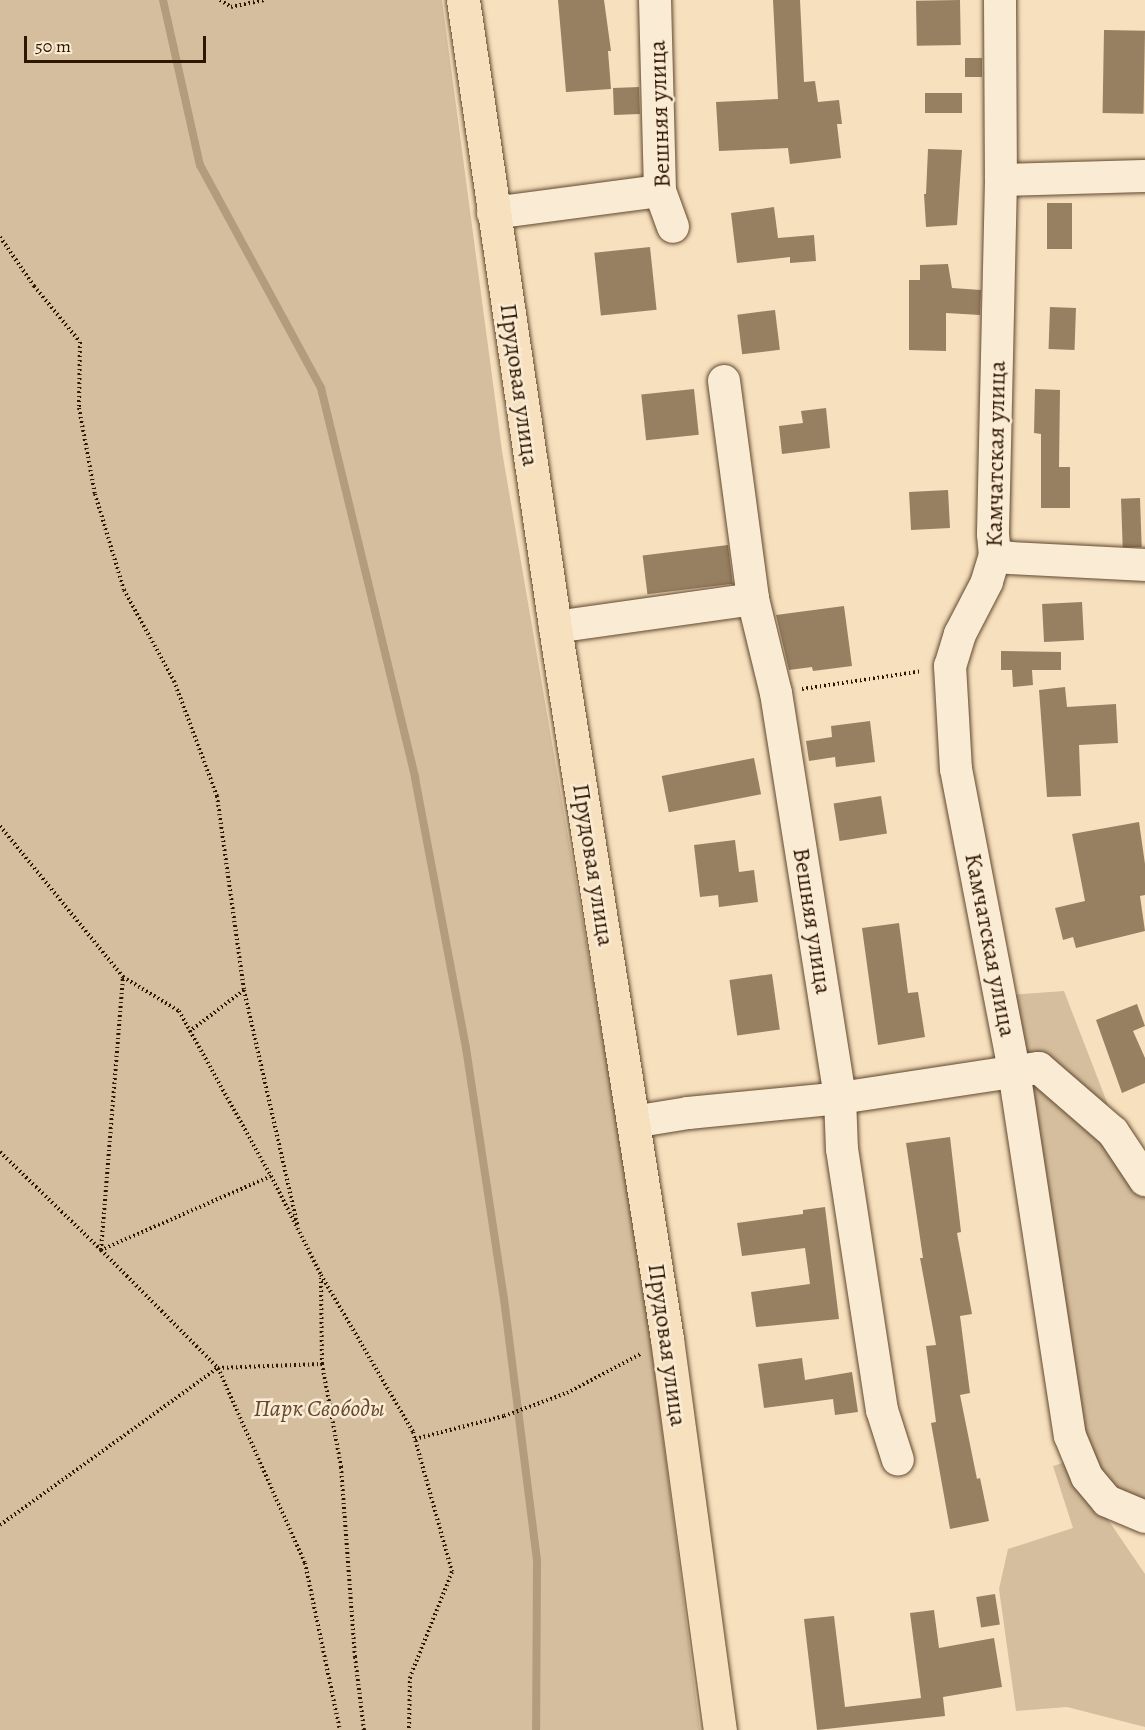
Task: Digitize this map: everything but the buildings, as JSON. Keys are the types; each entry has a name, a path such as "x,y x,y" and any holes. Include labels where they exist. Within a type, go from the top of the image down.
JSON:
{"main road":[{"name":"Прудовая улица","path":"463,0 555,627 668,1339 720,1730"}],"street":[{"name":"Вешняя улица","path":"655,0 660,191 673,227"},
{"name":"Камчатская улица","path":"1000,0 1000,180 993,522 995,555 987,582 960,634 950,666 956,769 1014,1071 1039,1068 1113,1132 1145,1180"},
{"path":"1000,180 1145,176"},
{"path":"493,213 660,191"},
{"name":"Вешняя улица","path":"724,381 753,599 776,693 840,1098 842,1149 882,1410 898,1460"},
{"path":"995,555 1011,558 1145,565"},
{"path":"555,627 753,599"},
{"path":"633,1122 688,1113 840,1098 1014,1071 1070,1436 1087,1477 1107,1501 1145,1517"}],"path":[{"path":"220,0 231,7 265,0"},
{"path":"0,237 34,286 80,342 79,408 94,494 124,590 174,681 217,796 244,990 300,1233"},
{"path":"776,693 950,666"},
{"path":"0,826 123,977 179,1011 271,1176 321,1275 415,1439 452,1572 410,1677 409,1730"},
{"path":"101,1250 123,977"},
{"path":"190,1031 244,990"},
{"path":"0,1152 218,1368 305,1563 340,1730"},
{"path":"101,1250 271,1176"},
{"path":"321,1275 322,1364 340,1467 364,1730"},
{"path":"415,1439 504,1416 567,1393 668,1339"},
{"path":"0,1525 218,1368 322,1364"}],"green space":[{"name":"Парк Свободы","path":"0,0 442,0 502,451 640,1256 700,1730 0,1730"},
{"path":"1064,991 1108,1105 1100,1131 1145,1197 1145,1499 1083,1483 1145,1574 1145,1727 1067,1707 1016,1711 999,1589 1008,1549 1073,1528 1053,1466 1073,1460 1011,995"}],"waterway":[{"path":"163,0 200,165 321,388 415,778 466,1048 504,1299 537,1561 536,1730"}]}
